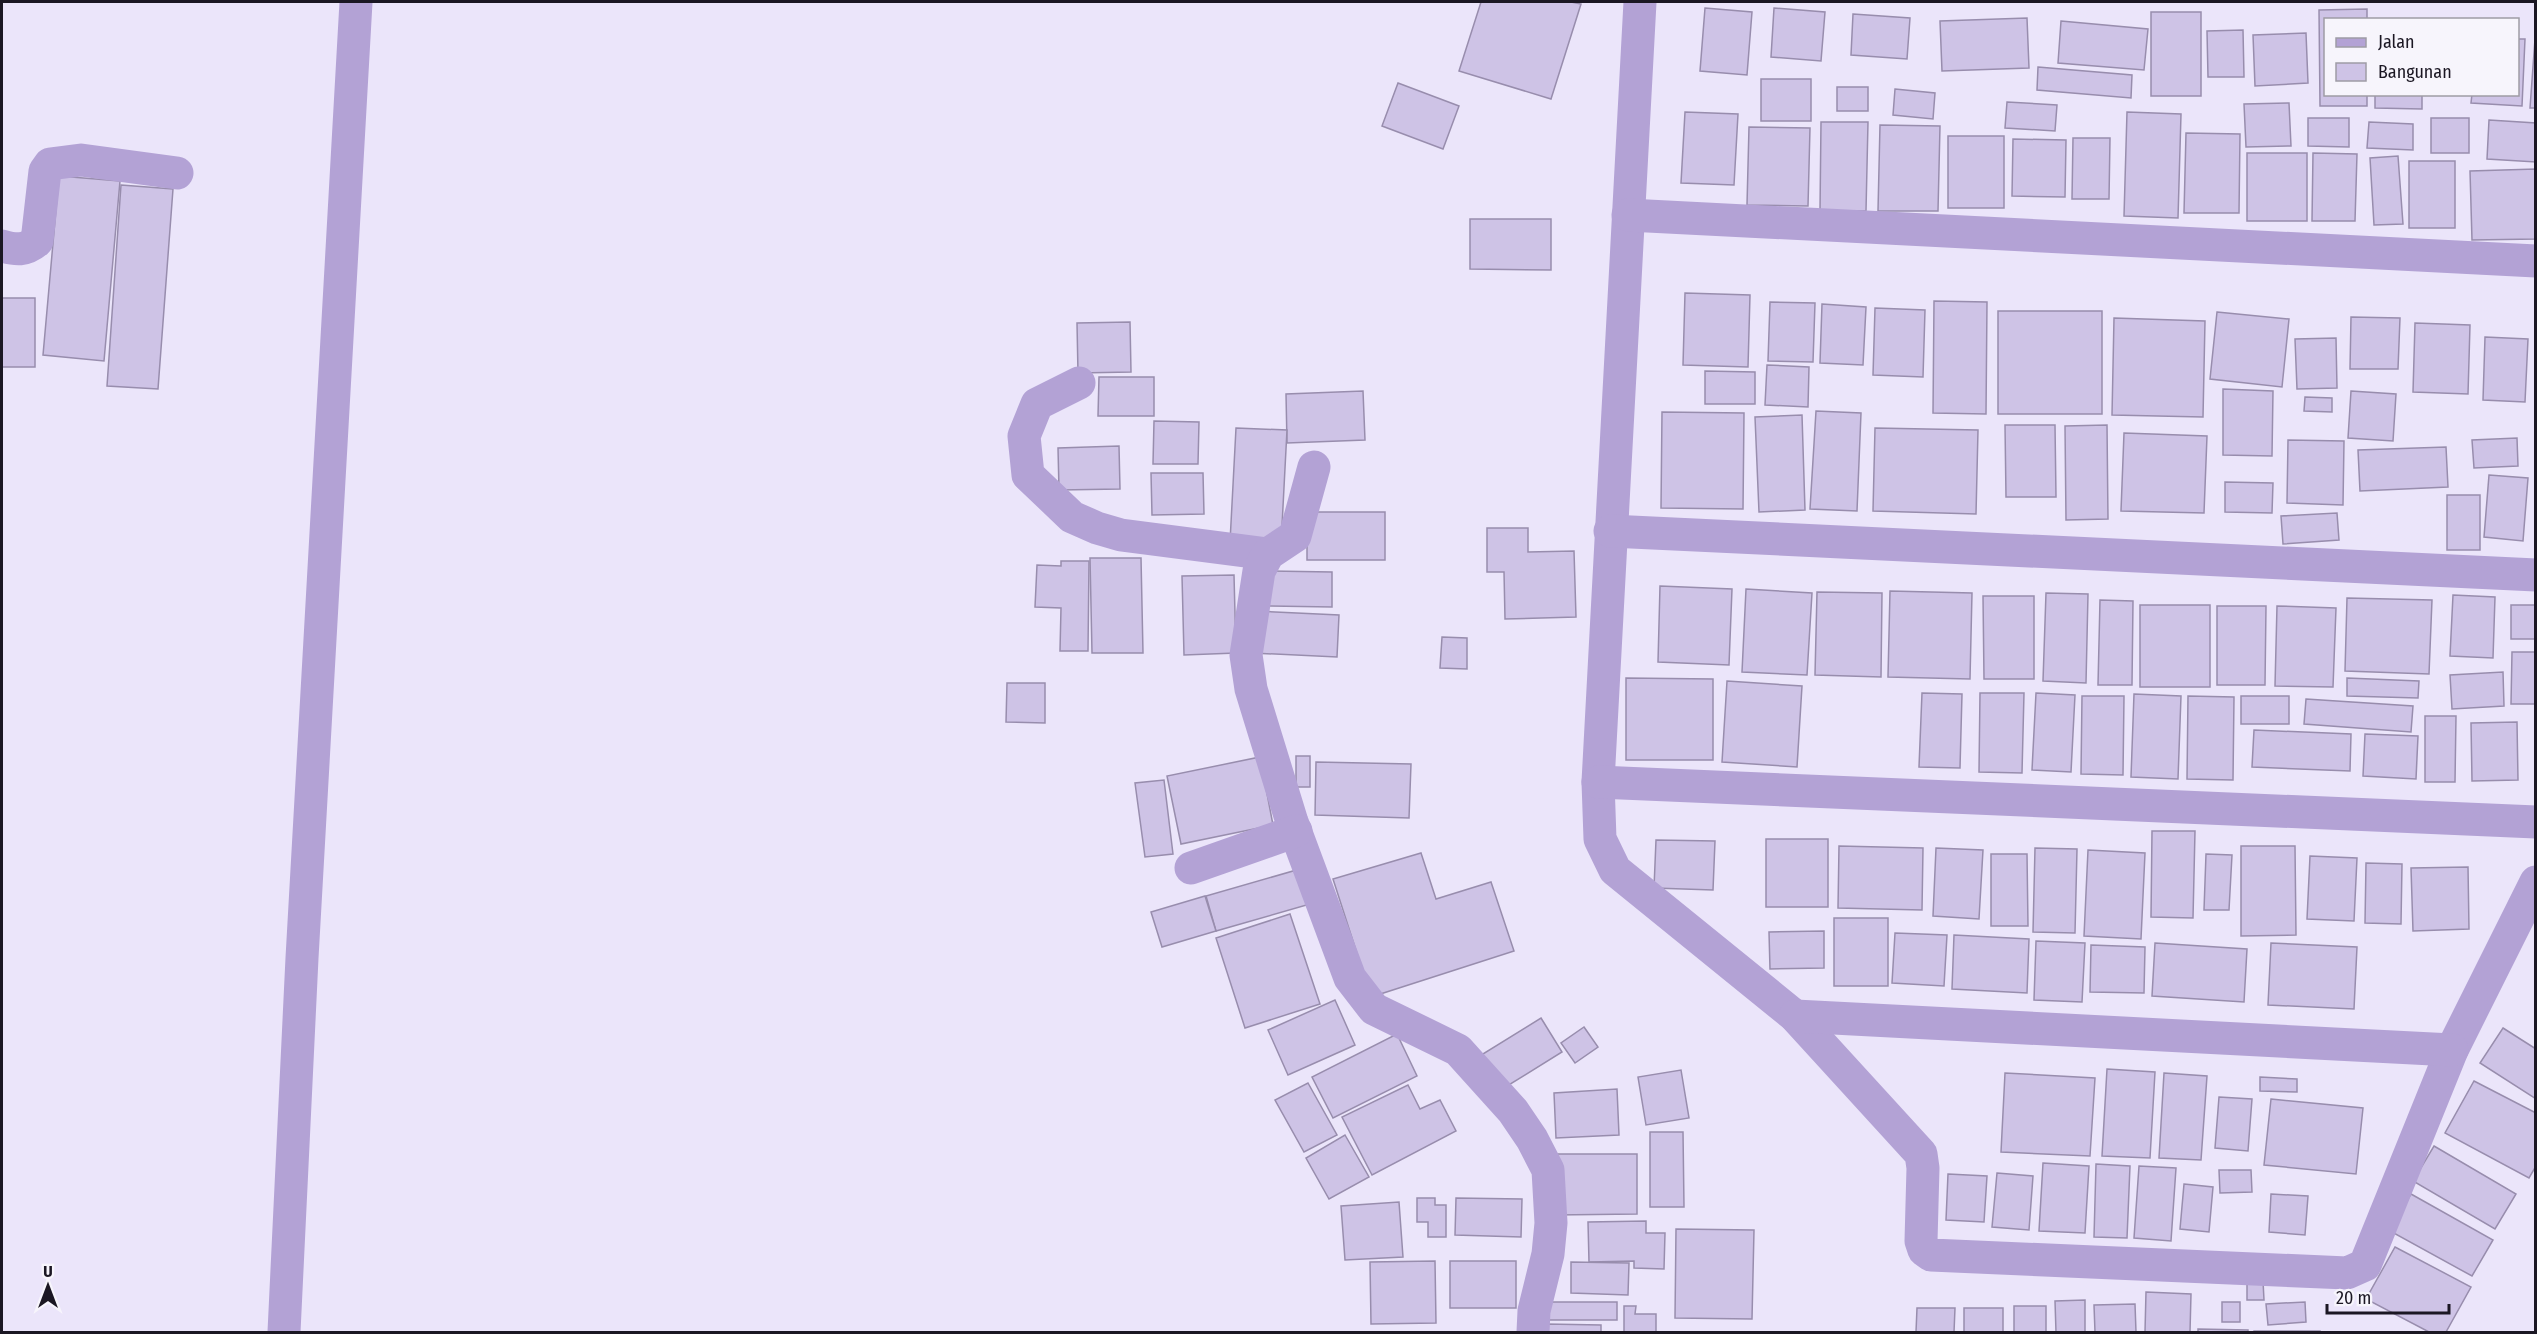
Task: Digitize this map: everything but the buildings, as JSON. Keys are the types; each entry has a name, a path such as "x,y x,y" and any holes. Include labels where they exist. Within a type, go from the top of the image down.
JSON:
{"street":[{"path":"284,1332 302,946 356,2"},
{"path":"1640,2 1598,782 1600,839 1615,870 1795,1016 1921,1154 1923,1168 1921,1241 1924,1250 1931,1255 2347,1273 2365,1265 2452,1050 2535,882"},
{"path":"2,246 26,248 37,241 45,171 50,164 81,160 177,173"},
{"path":"1628,215 2535,261"},
{"path":"1079,383 1036,404 1024,436 1028,475 1057,505 1072,517 1121,535 1268,554"},
{"path":"1314,467 1295,536 1268,554 1259,571 1246,655 1251,689 1296,831 1350,978 1374,1009 1458,1050 1513,1111 1532,1139 1548,1170 1551,1223 1548,1254 1534,1311 1533,1332"},
{"path":"1610,531 2535,575"},
{"path":"1598,782 2535,822"},
{"path":"1191,868 1296,831"},
{"path":"1795,1016 2452,1050"}]}
